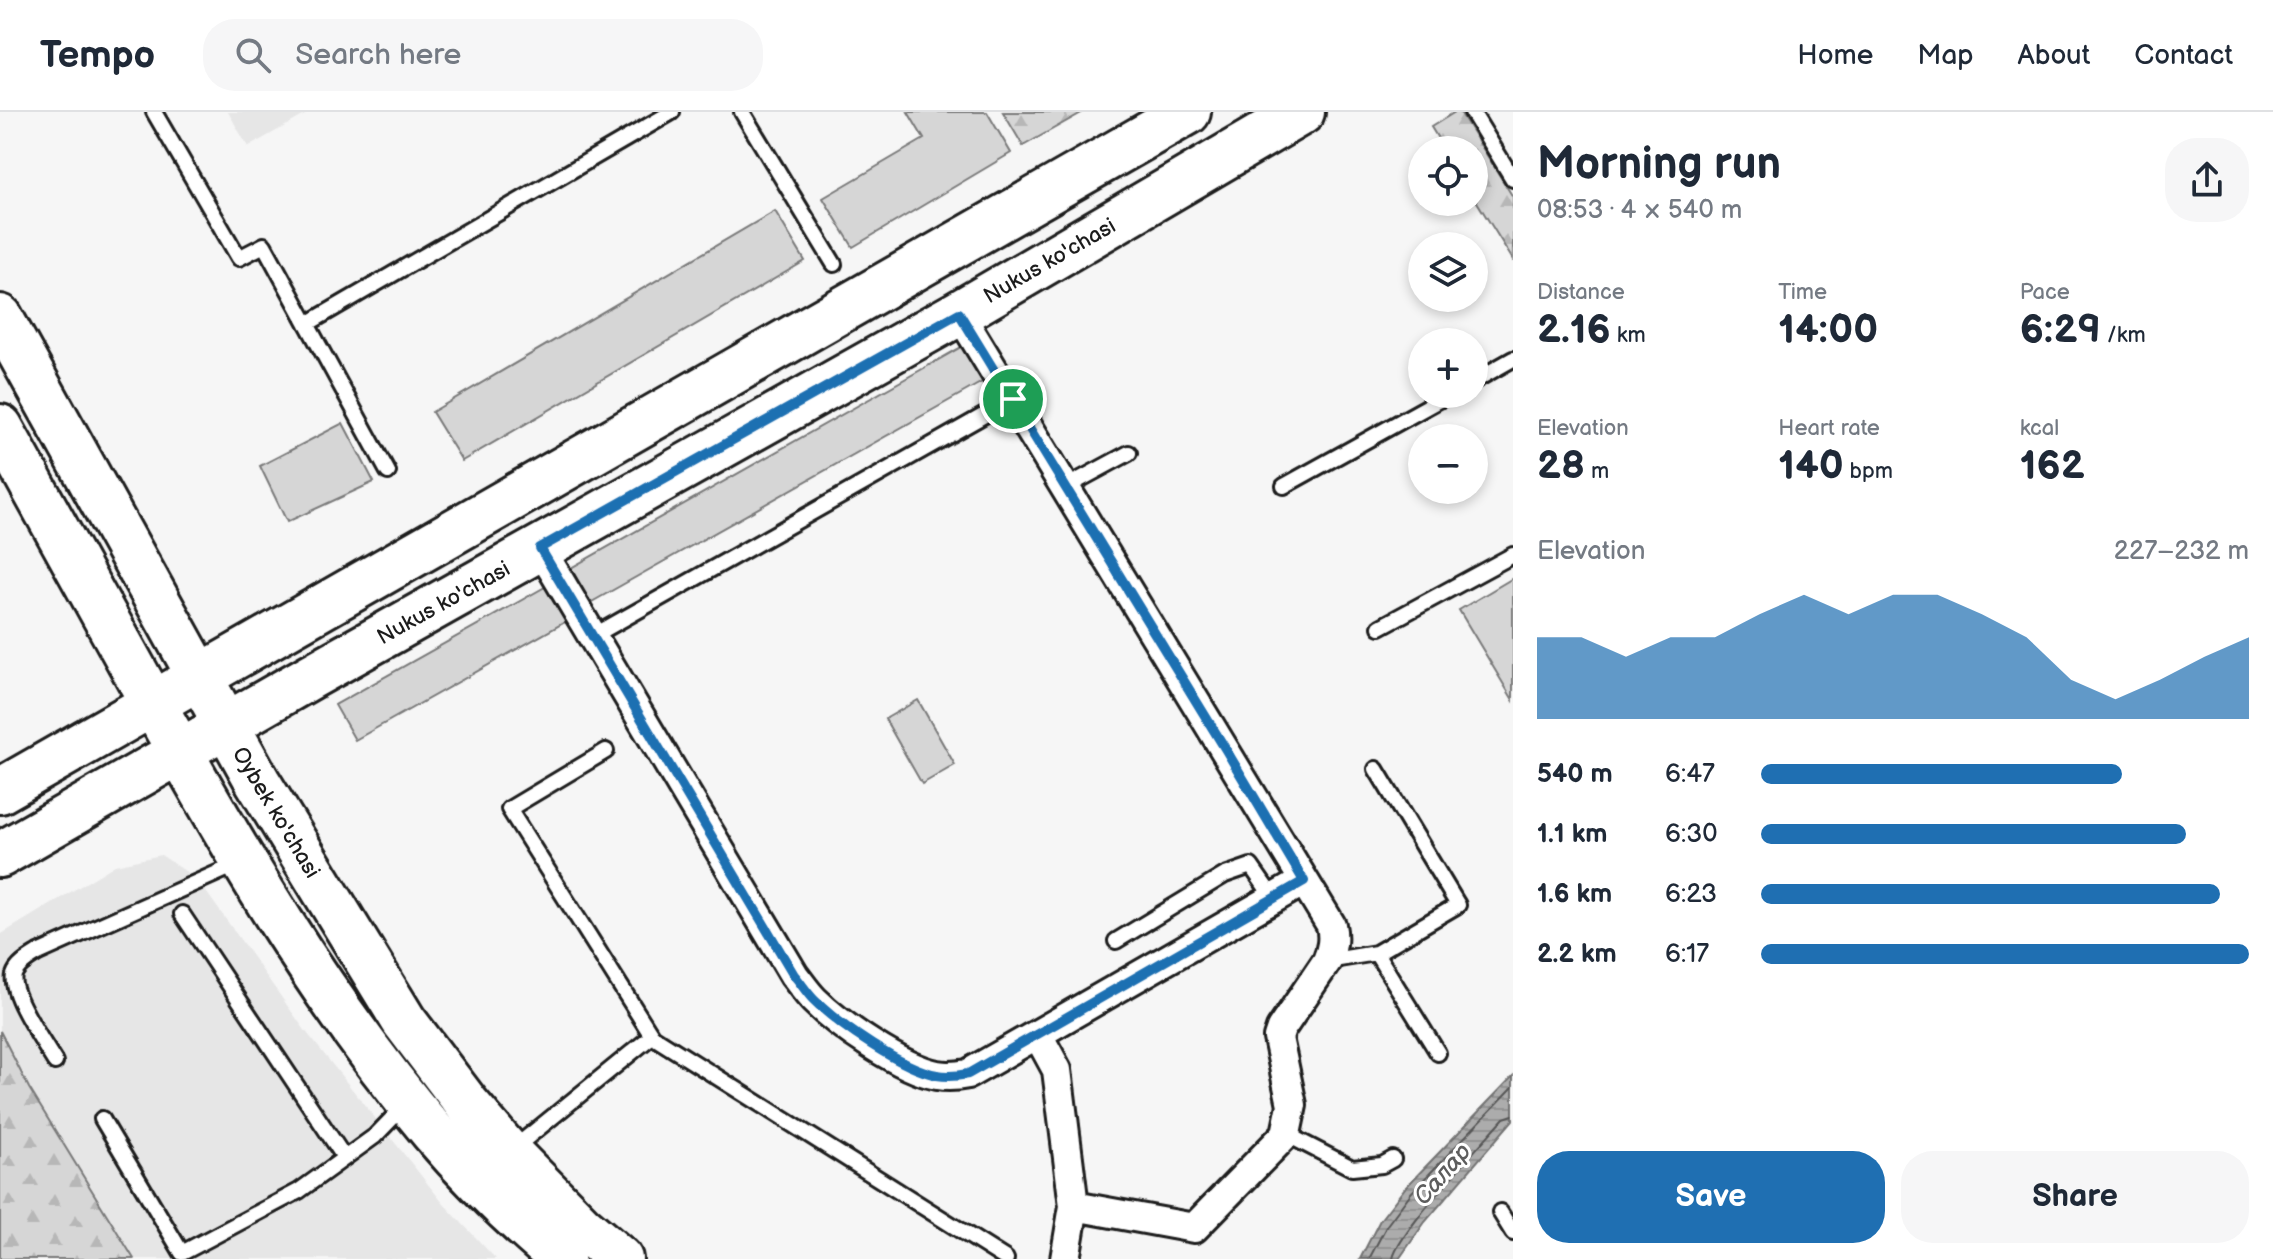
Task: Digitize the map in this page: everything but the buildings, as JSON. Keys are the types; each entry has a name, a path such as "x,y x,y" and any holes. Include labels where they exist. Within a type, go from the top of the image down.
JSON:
{"main road":[{"path":"0,791 1188,112"},
{"name":"Nukus ko'chasi","path":"0,855 959,313 1302,112"},
{"name":"Oybek ko'chasi","path":"0,317 279,818 404,1021 509,1153 581,1226 620,1259"},
{"path":"0,427 244,861 366,1047 408,1102 471,1174 562,1259"}],"street":[{"path":"959,313 1331,925 1333,942 1327,961 1278,1038 1292,1105 1286,1134 1194,1228 1074,1206"},
{"path":"540,548 794,975 814,1000 875,1046 920,1070 953,1077 968,1074 1304,881"},
{"path":"1038,1035 1057,1070 1074,1206 1065,1259"}],"lane":[{"path":"154,112 239,258 264,245 388,472"},
{"path":"307,324 672,112"},
{"path":"742,112 834,264"},
{"path":"1472,112 1513,179"},
{"path":"1488,373 1513,359"},
{"path":"593,636 1013,399"},
{"path":"1284,486 1425,408"},
{"path":"1066,487 1129,453"},
{"path":"1380,627 1513,555"},
{"path":"606,751 509,809 652,1036 1006,1259"},
{"path":"1327,961 1376,953 1458,905 1376,769"},
{"path":"55,1062 15,991 14,974 24,962 244,861"},
{"path":"1116,941 1225,875 1251,866 1274,899"},
{"path":"182,914 344,1157"},
{"path":"1376,953 1438,1053"},
{"path":"509,1153 652,1036"},
{"path":"102,1119 184,1256 299,1191 375,1136 408,1102"},
{"path":"1286,1134 1352,1168 1382,1165 1393,1159"},
{"path":"1500,1212 1513,1233"}],"shaded area":[{"path":"228,112 310,112 248,147"},
{"path":"161,855 197,879 304,1029 443,1203 496,1259 0,1259 0,935 115,865"}],"green space":[{"path":"908,112 987,112 1011,153 853,247 823,198 924,139"},
{"path":"1003,112 1083,112 1023,146"},
{"path":"1460,112 1475,136 1436,136 1431,127"},
{"path":"1488,157 1513,197 1513,260 1486,216"},
{"path":"775,211 805,261 462,461 432,412"},
{"path":"970,342 991,377 590,603 571,568"},
{"path":"343,423 374,482 287,522 260,466"},
{"path":"1513,578 1513,700 1459,610"},
{"path":"552,583 572,618 355,740 335,705"},
{"path":"918,700 955,765 922,784 885,719"},
{"path":"0,1031 29,1088 134,1259 0,1259"}],"water":[{"name":"Салар","path":"1513,1076 1513,1120 1425,1222 1399,1259 1360,1259 1380,1220 1405,1188"}],"route":[{"path":"959,313 1013,399 1304,881 1038,1035 968,1074 953,1077 920,1070 875,1046 814,1000 794,975 540,548 959,313"}]}
